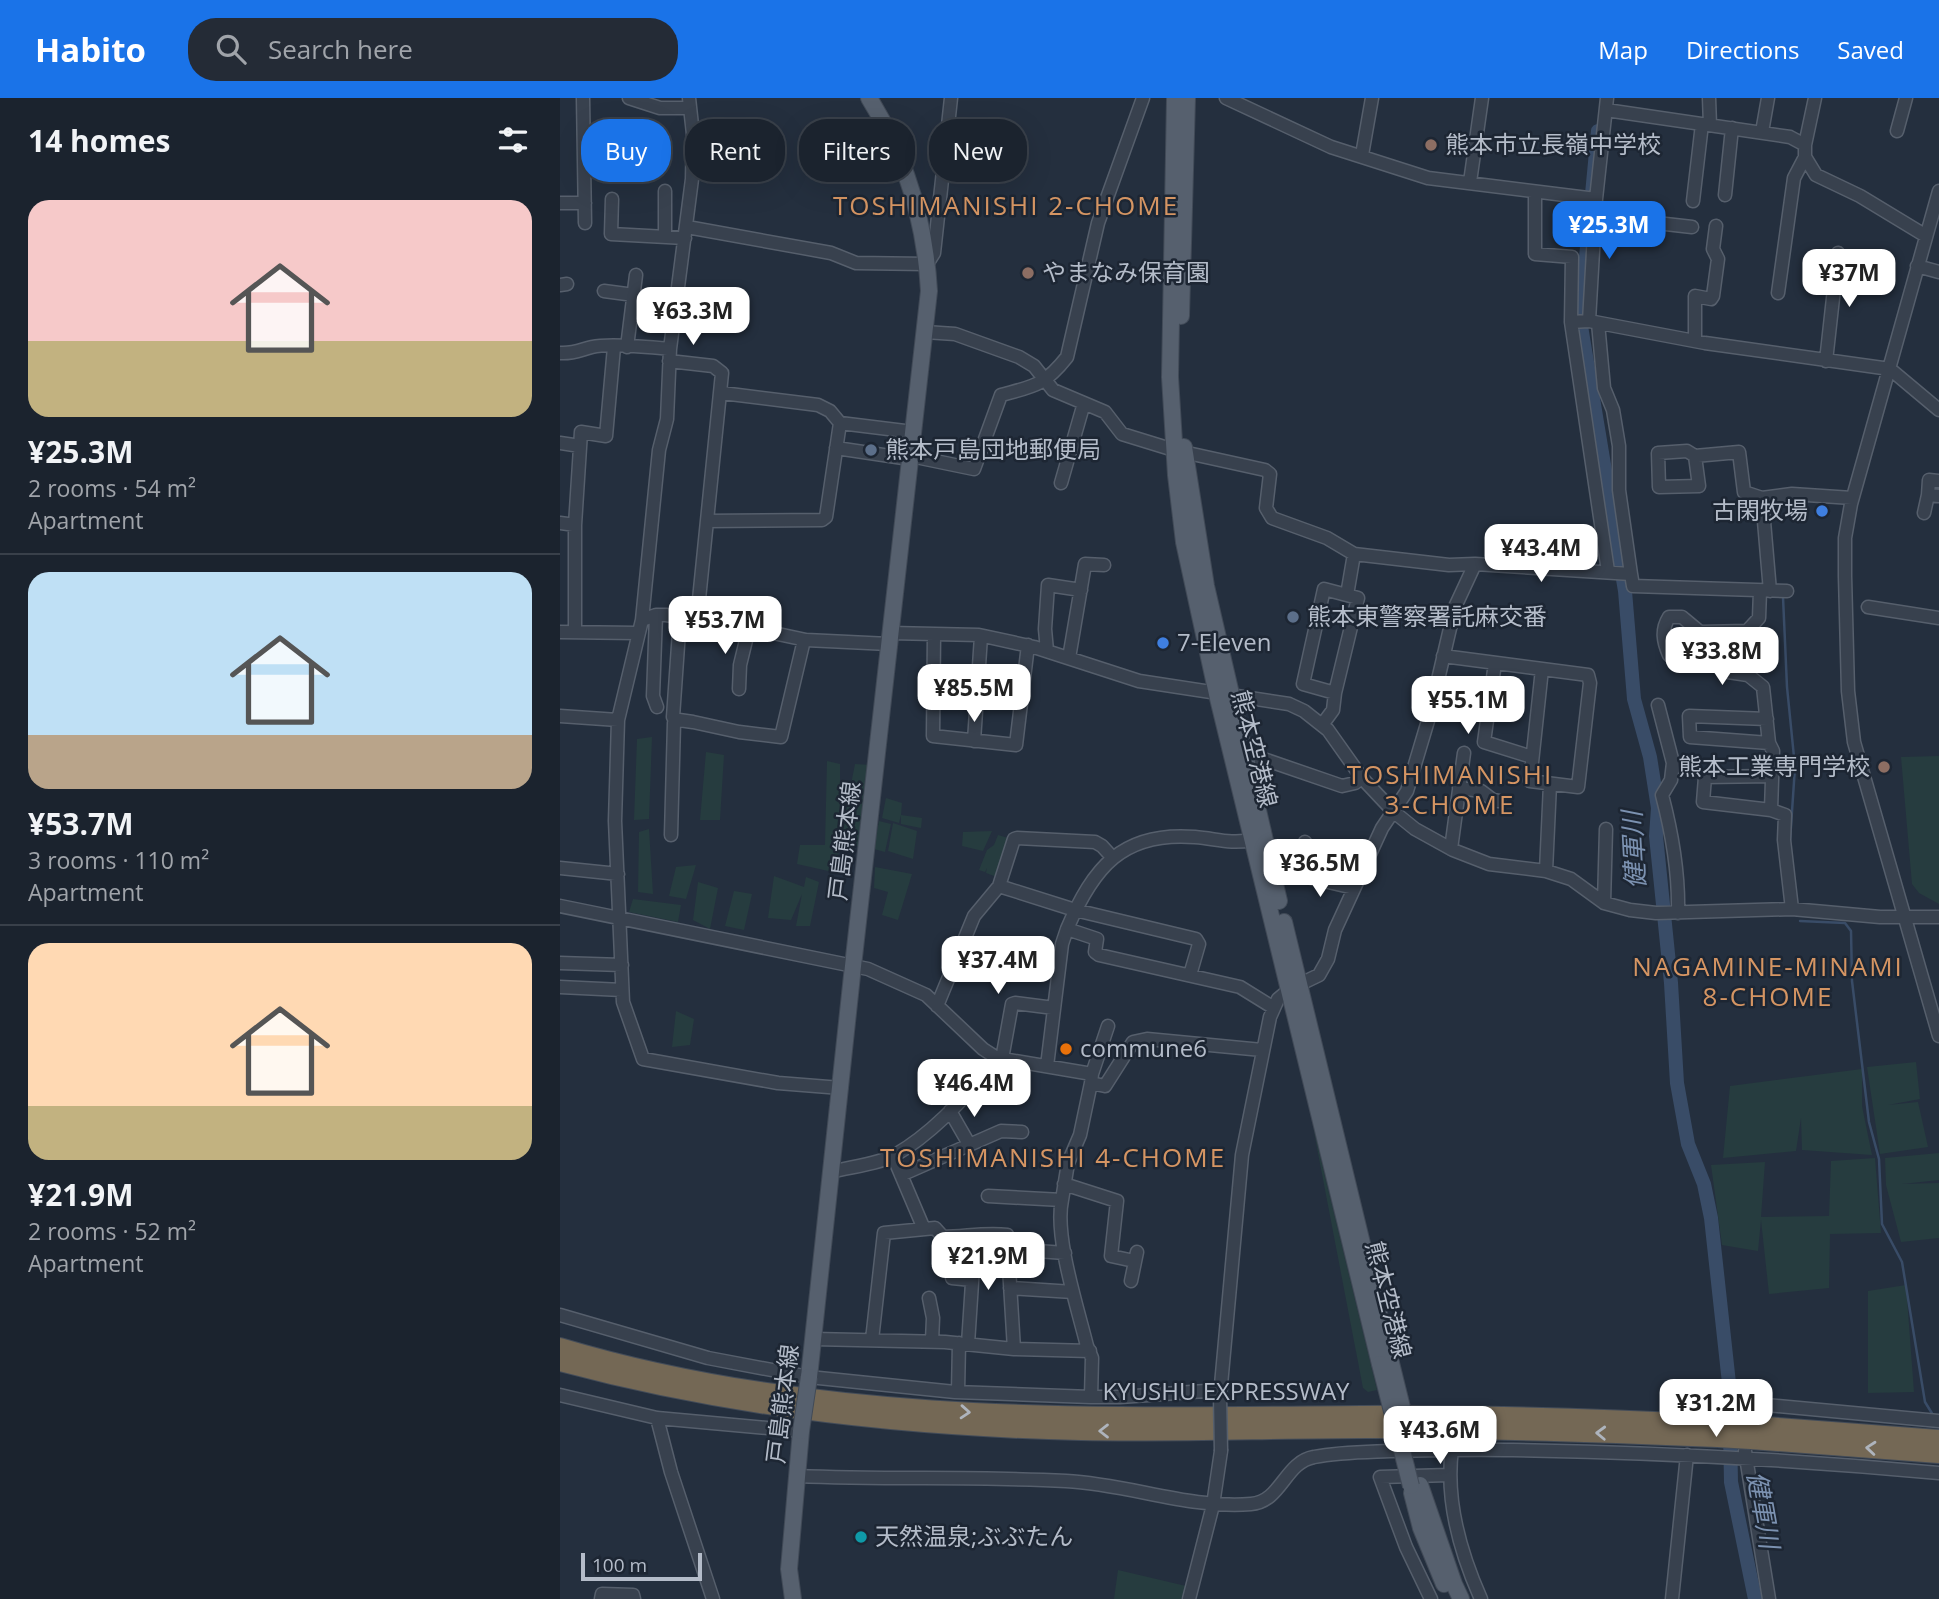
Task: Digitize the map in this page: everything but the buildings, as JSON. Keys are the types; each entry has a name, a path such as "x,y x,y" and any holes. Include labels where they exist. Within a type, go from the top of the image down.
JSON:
{"highway":[{"name":"KYUSHU EXPRESSWAY","path":"560,1347 631,1365 742,1387 822,1399 921,1409 1084,1417 1516,1416 1718,1431 1749,1441 1939,1454"},
{"name":"KYUSHU EXPRESSWAY","path":"560,1362 752,1403 908,1422 981,1427 1083,1431 1718,1431"},
{"name":"KYUSHU EXPRESSWAY","path":"1749,1441 1939,1438"}],"main road":[{"name":"戸島熊本線","path":"793,1599 789,1569 801,1431 814,1339 929,291 927,264 908,176 886,125 869,98"},
{"name":"熊本空港線","path":"1175,98 1170,377 1180,451 1224,694 1253,840 1294,986 1430,1553 1451,1599"},
{"name":"熊本空港線","path":"1180,451 1187,98"},
{"name":"熊本空港線","path":"1224,694 1246,753 1272,867 1294,986"},
{"name":"熊本空港線","path":"1415,1485 1461,1599"}],"street":[{"path":"583,98 585,223"},
{"path":"629,98 660,107 689,103 694,134 686,232 669,355 667,419 659,450 642,620 618,720 615,821 623,1002 642,1059 778,1083 841,1088"},
{"path":"612,199 611,234 665,237 686,232 831,253 856,263 927,264 934,253 951,98"},
{"path":"836,448 911,457 974,469 1000,395 1040,385 1067,357 1098,223 1143,98"},
{"path":"1226,98 1331,147 1427,177 1596,199"},
{"path":"1362,155 1372,98"},
{"path":"1470,182 1482,98"},
{"path":"1693,201 1709,98"},
{"path":"1762,132 1768,98"},
{"path":"1778,293 1794,177 1805,151 1815,98"},
{"path":"1897,131 1906,98"},
{"path":"1787,591 1633,586 1619,491 1619,446 1613,410 1604,388 1593,322 1596,199 1607,104 1706,124 1790,137 1805,151 1816,174 1860,196 1926,236"},
{"path":"1725,195 1732,128"},
{"path":"665,191 665,237"},
{"path":"1939,191 1852,498 1845,538 1844,576 1848,691 1854,742 1939,1036"},
{"path":"1535,192 1535,254 1572,257 1571,322 1608,571"},
{"path":"560,204 585,203"},
{"path":"1595,216 1692,227"},
{"path":"1695,341 1695,296 1711,299 1713,296 1718,259 1713,249 1716,226"},
{"path":"1826,361 1838,253"},
{"path":"1917,266 1939,272"},
{"path":"575,632 575,525 581,432 606,436 620,347 634,295 636,275"},
{"path":"604,291 634,295"},
{"path":"1571,322 1593,322 1695,341 1890,369 1939,410"},
{"path":"925,332 955,334 1019,357 1034,366 1053,390 1110,415 1122,434 1180,451 1265,470 1270,474 1266,508 1272,518 1327,538 1354,554 1449,565 1608,571 1631,575"},
{"path":"560,353 571,354 593,347 620,347 713,366 722,373 697,619"},
{"path":"722,393 818,405 830,411 840,424 913,432"},
{"path":"1061,483 1084,403"},
{"path":"707,520 822,520 827,517 840,424"},
{"path":"560,443 580,446"},
{"path":"1695,456 1739,452 1744,492 1762,498 1792,494 1852,498"},
{"path":"1924,513 1933,495 1929,480 1939,481"},
{"path":"1748,676 1747,631 1759,618 1765,591 1762,498"},
{"path":"560,523 575,525"},
{"path":"1347,595 1354,554"},
{"path":"1069,658 1085,564 1104,565"},
{"path":"1189,1599 1213,1505 1221,1451 1220,1393 1242,1155 1262,1051 1278,999 1294,986 1319,975 1328,959 1330,941 1382,828 1407,792 1430,714 1455,607 1475,564"},
{"path":"1047,651 1045,629 1048,585 1081,590"},
{"path":"1322,725 1333,710 1358,598 1324,589 1303,684 1335,693"},
{"path":"1868,607 1939,618"},
{"path":"642,620 656,615 697,619 804,640 934,634 981,636 1028,645 1139,681 1289,704 1322,725 1362,778 1394,812 1415,829 1451,849 1489,864 1546,871 1571,879 1604,903 1630,910 1678,913 1792,909 1905,918 1939,917"},
{"path":"656,615 653,696 657,707"},
{"path":"676,722 673,717 680,617"},
{"path":"1747,631 1700,632 1682,617 1669,617 1663,626 1664,643 1669,654 1681,660 1709,662 1728,672 1748,676 1763,687 1769,743 1773,751 1770,810"},
{"path":"739,689 740,665 749,628"},
{"path":"560,632 637,634"},
{"path":"934,634 933,736 974,741 1016,745 1028,645"},
{"path":"974,741 981,636"},
{"path":"676,722 686,721 782,737 804,640"},
{"path":"1443,656 1588,675 1590,683 1578,787 1530,781 1542,669"},
{"path":"1495,663 1485,742 1532,757"},
{"path":"1658,705 1673,763 1671,780 1662,795 1678,888 1678,913"},
{"path":"560,716 618,720"},
{"path":"1767,719 1689,716 1690,737 1769,743"},
{"path":"671,835 676,722"},
{"path":"1246,753 1342,786 1362,778"},
{"path":"1451,849 1464,753"},
{"path":"1772,776 1705,777 1703,802 1770,810 1785,815 1784,839 1792,909"},
{"path":"1546,871 1550,783"},
{"path":"1459,788 1481,792 1499,801"},
{"path":"1604,903 1606,829"},
{"path":"1047,1066 1062,944 1075,910 1090,884 1112,857 1131,845 1159,838 1195,837 1231,843 1253,840"},
{"path":"937,1006 974,916 999,886 1011,843 1017,838 1095,842 1112,857"},
{"path":"1294,874 1305,842"},
{"path":"1272,867 1318,882 1354,888"},
{"path":"560,868 618,874"},
{"path":"999,886 1075,910 1196,939 1199,944 1190,975"},
{"path":"560,906 868,969 926,995 983,1049 1000,1059 1047,1066 1105,1086 1133,1042 1147,1039 1262,1051"},
{"path":"1067,929 1097,939 1095,952 1099,955 1244,989 1274,1008"},
{"path":"560,963 622,965"},
{"path":"599,989 600,964"},
{"path":"560,987 622,990"},
{"path":"831,1172 893,1156 967,1096 1000,1059 1012,1004 1054,1009"},
{"path":"1091,1397 1092,1358 1073,1292 1059,1214 1068,1163 1080,1135 1091,1079 1108,1026"},
{"path":"950,1111 969,1144"},
{"path":"901,1175 1001,1130 1022,1132"},
{"path":"893,1156 924,1229"},
{"path":"1065,1184 1117,1200 1111,1256 1135,1256 1131,1282"},
{"path":"988,1196 1062,1200"},
{"path":"872,1340 884,1233 935,1228 943,1237 975,1237 993,1233 1007,1235 1014,1349"},
{"path":"958,1392 975,1237"},
{"path":"1007,1249 1065,1253"},
{"path":"952,1278 972,1280"},
{"path":"1010,1288 1073,1292"},
{"path":"929,1298 933,1318 932,1342"},
{"path":"560,1315 708,1358 809,1377 958,1392 1091,1397 1220,1393"},
{"path":"814,1339 932,1342 1090,1352"},
{"path":"560,1395 657,1418 801,1431"},
{"path":"1769,1599 1745,1403 1939,1420"},
{"path":"657,1418 671,1472 713,1599"},
{"path":"797,1476 1067,1481 1121,1486 1213,1505 1256,1504 1274,1494 1292,1469 1311,1457 1452,1449 1687,1455 1749,1441 1939,1473"},
{"path":"1452,1449 1449,1475 1454,1518 1465,1564 1481,1599"},
{"path":"1672,1599 1687,1455"},
{"path":"1431,1599 1406,1547 1380,1477 1449,1475"},
{"path":"601,1599 602,1594 634,1595 634,1599"}],"green space":[{"path":"652,737 649,819 634,820 637,739"},
{"path":"706,752 724,755 720,820 700,820"},
{"path":"1939,756 1939,904 1919,893 1912,884 1901,757"},
{"path":"827,761 840,764 840,840 855,764 871,765 867,847 839,845 837,873 797,864 800,845 825,845"},
{"path":"886,798 902,803 899,823 882,818"},
{"path":"901,815 922,818 921,828 901,824"},
{"path":"879,821 891,824 885,852 874,849"},
{"path":"893,823 917,831 913,859 888,851"},
{"path":"649,829 653,894 638,892 639,832"},
{"path":"992,831 983,851 962,846 963,832"},
{"path":"998,835 1008,838 997,877 986,873 987,868 985,872 979,870 987,850 994,845"},
{"path":"696,865 686,899 669,896 676,867"},
{"path":"875,867 912,874 898,920 882,915 888,892 874,888"},
{"path":"774,876 804,887 806,877 819,882 810,926 796,926 802,894 791,920 768,918"},
{"path":"698,882 718,888 710,929 693,920"},
{"path":"734,891 752,894 744,930 725,926"},
{"path":"633,899 681,905 678,922 629,912"},
{"path":"676,1011 694,1019 690,1045 672,1047"},
{"path":"1916,1062 1920,1099 1888,1105 1918,1102 1928,1147 1880,1154 1867,1067"},
{"path":"1862,1069 1862,1106 1872,1155 1802,1150 1801,1118 1796,1151 1723,1158 1730,1086"},
{"path":"1313,1127 1377,1390 1368,1392 1363,1388"},
{"path":"1939,1153 1939,1180 1902,1184 1939,1183 1939,1238 1901,1242 1886,1185 1885,1158"},
{"path":"1875,1158 1881,1233 1830,1234 1829,1288 1769,1294 1761,1220 1758,1251 1722,1245 1711,1165 1765,1162 1761,1217 1829,1216 1831,1161"},
{"path":"1906,1285 1914,1392 1868,1393 1868,1291"},
{"path":"1118,1570 1186,1586 1181,1599 1114,1599"}],"waterway":[{"name":"健軍川","path":"1598,131 1580,320 1625,591 1634,699 1650,757 1658,808 1656,836 1671,983 1677,1083 1688,1144 1704,1184 1711,1218 1729,1383 1731,1482 1755,1599"},
{"name":"健軍川","path":"1625,591 1633,591"},
{"path":"1783,597 1787,687 1795,767 1790,841"},
{"path":"1800,921 1845,923 1851,931 1852,981 1869,1122 1879,1159 1882,1224 1902,1262 1925,1402 1933,1415"}],"place":[{"name":"熊本市立長嶺中学校","path":"1431,145"},
{"name":"やまなみ保育園","path":"1028,273"},
{"name":"熊本戸島団地郵便局","path":"871,450"},
{"name":"古閑牧場","path":"1822,511"},
{"name":"熊本東警察署託麻交番","path":"1293,617"},
{"name":"7-Eleven","path":"1163,643"},
{"name":"熊本工業専門学校","path":"1884,767"},
{"name":"commune6","path":"1066,1049"},
{"name":"天然温泉;ぶぶたん","path":"861,1537"}],"district":[{"name":"TOSHIMANISHI 2-CHOME","path":"1006,206"},
{"name":"TOSHIMANISHI 3-CHOME","path":"1450,790"},
{"name":"NAGAMINE-MINAMI 8-CHOME","path":"1768,982"},
{"name":"TOSHIMANISHI 4-CHOME","path":"1053,1158"}]}
